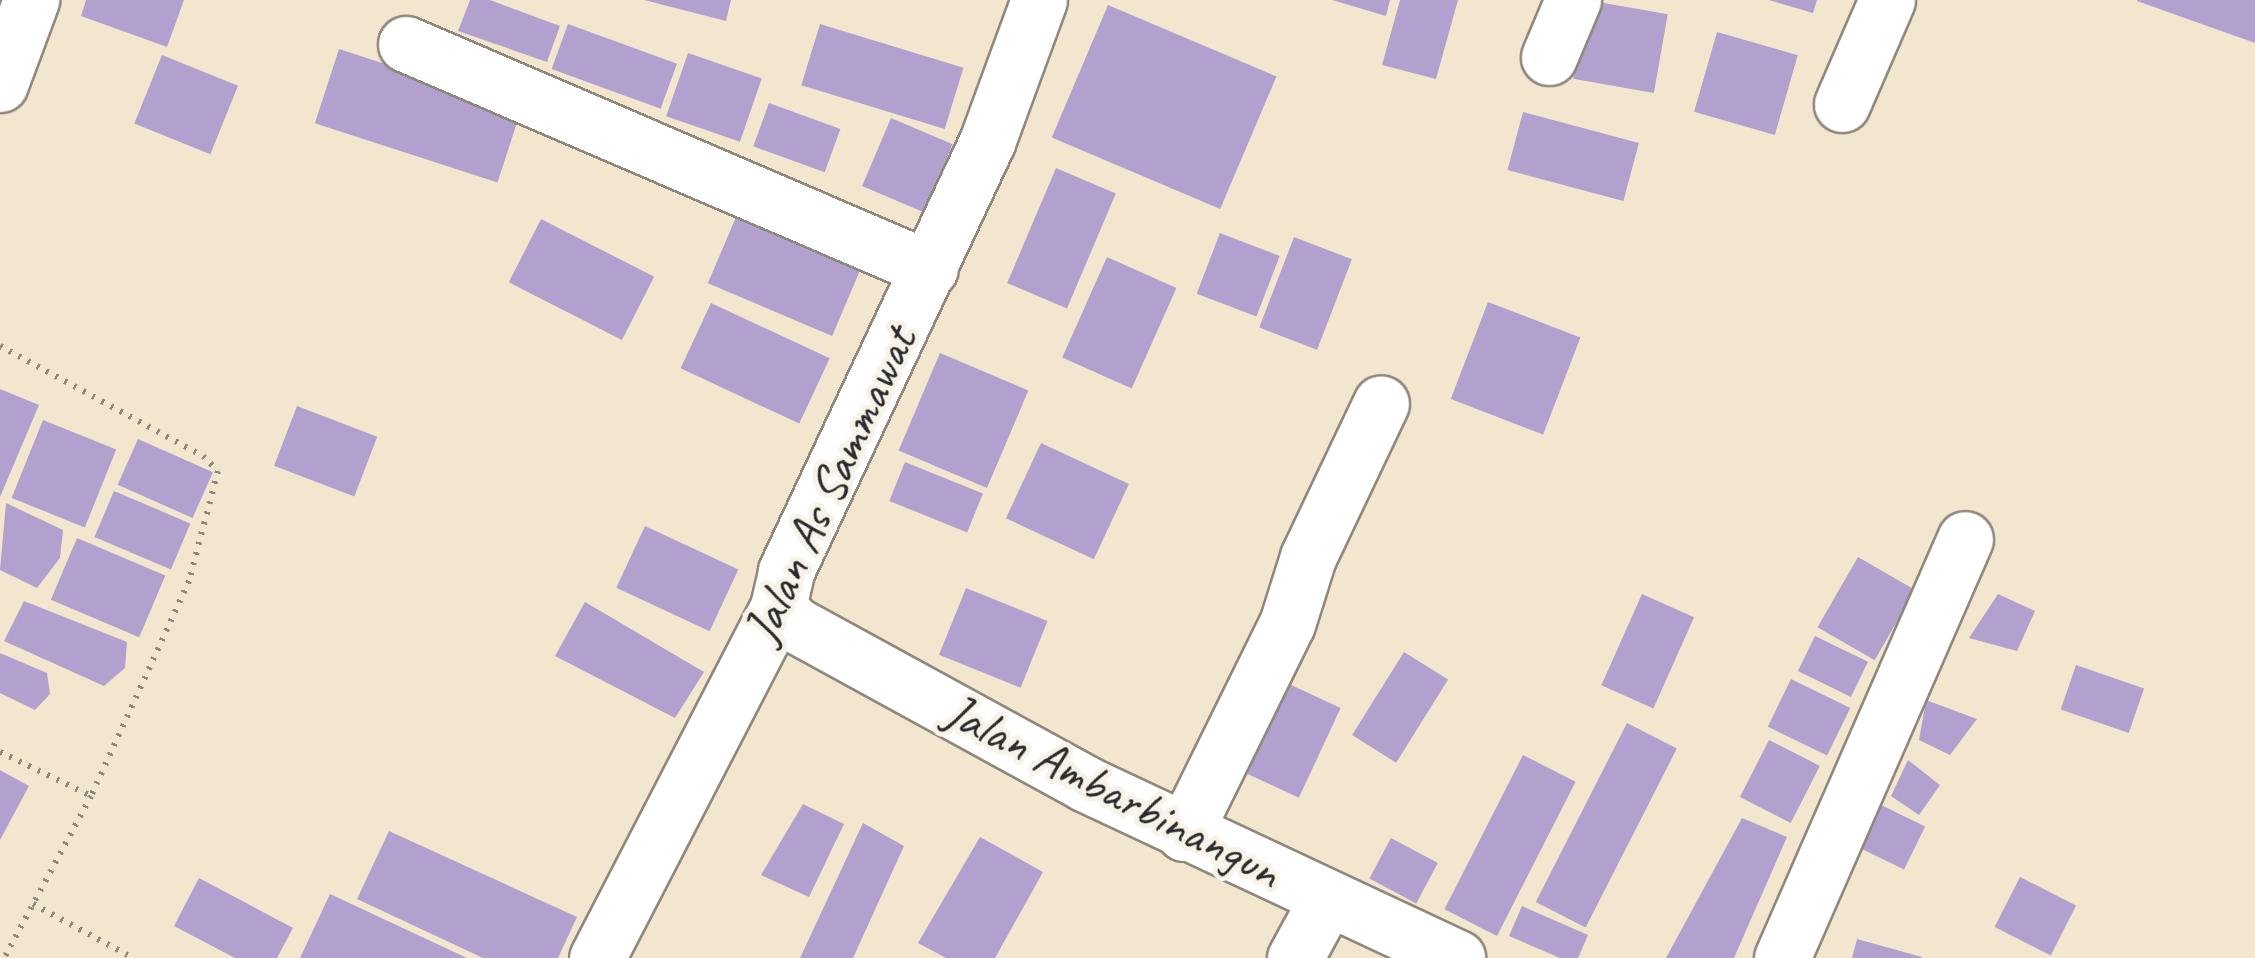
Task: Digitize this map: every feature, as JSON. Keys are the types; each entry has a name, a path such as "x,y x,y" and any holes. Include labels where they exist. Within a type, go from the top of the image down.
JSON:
{"street":[{"path":"0,84 31,0"},
{"name":"Jalan As Sammawat","path":"597,958 778,607 786,572 987,142 1039,0"},
{"path":"1549,57 1573,0"},
{"path":"1842,104 1886,0"},
{"path":"406,44 930,268"},
{"path":"1184,832 1287,624 1308,557 1381,403"},
{"path":"1782,958 1965,539"},
{"name":"Jalan Ambarbinangun","path":"778,607 794,624 1184,832 1457,958"},
{"path":"1295,958 1328,899"}],"path":[{"path":"0,346 203,456 218,471 189,582 91,796 4,958"},
{"path":"0,752 91,796"},
{"path":"33,904 133,958"}],"building":[{"path":"86,0 184,0 167,47 81,16"},
{"path":"470,0 490,0 560,26 547,62 458,31"},
{"path":"644,0 731,0 726,21"},
{"path":"1332,0 1390,0 1386,16"},
{"path":"1400,0 1458,0 1436,79 1382,65"},
{"path":"1587,0 1668,14 1654,93 1573,79"},
{"path":"1769,0 1817,0 1813,13"},
{"path":"2255,0 2255,43 2137,1"},
{"path":"1108,5 1276,77 1220,209 1052,138"},
{"path":"568,24 677,64 661,109 552,69"},
{"path":"820,24 963,68 945,129 801,85"},
{"path":"1717,32 1798,55 1775,135 1694,112"},
{"path":"339,49 522,108 497,183 315,123"},
{"path":"688,53 762,78 740,142 666,116"},
{"path":"162,55 238,86 210,154 134,124"},
{"path":"769,103 840,129 825,172 753,146"},
{"path":"1523,112 1639,143 1623,201 1507,170"},
{"path":"891,118 953,144 924,212 862,186"},
{"path":"1056,168 1116,193 1067,308 1007,283"},
{"path":"736,217 860,270 832,336 708,283"},
{"path":"541,219 654,277 622,340 509,282"},
{"path":"1220,233 1280,256 1256,317 1197,294"},
{"path":"1294,237 1352,259 1317,350 1259,328"},
{"path":"1107,257 1176,288 1132,388 1062,357"},
{"path":"1488,302 1580,337 1543,435 1451,399"},
{"path":"711,303 830,358 799,424 681,368"},
{"path":"940,353 1028,391 987,488 899,451"},
{"path":"0,389 39,405 0,497"},
{"path":"297,406 377,437 354,497 274,466"},
{"path":"43,420 116,450 85,527 12,498"},
{"path":"138,439 213,472 193,518 118,485"},
{"path":"1041,443 1129,484 1094,559 1006,518"},
{"path":"905,462 983,493 967,532 889,501"},
{"path":"114,491 190,523 171,569 94,537"},
{"path":"6,503 63,530 60,558 37,588 0,570"},
{"path":"645,526 738,570 710,631 616,588"},
{"path":"77,538 165,576 139,637 51,600"},
{"path":"1858,557 1915,590 1875,660 1818,627"},
{"path":"966,588 1048,621 1021,688 939,655"},
{"path":"1642,594 1694,617 1653,709 1601,685"},
{"path":"1998,594 2035,611 2017,651 1969,638"},
{"path":"24,601 127,642 125,668 104,686 4,641"},
{"path":"585,602 704,672 675,718 555,656"},
{"path":"1815,636 1868,662 1851,697 1798,671"},
{"path":"1404,652 1448,680 1396,763 1352,735"},
{"path":"0,653 47,673 50,694 35,710 0,693"},
{"path":"2076,665 2144,688 2129,733 2061,709"},
{"path":"1791,679 1850,708 1827,756 1768,727"},
{"path":"1289,684 1341,708 1299,798 1247,774"},
{"path":"1926,700 1977,719 1950,755 1919,740"},
{"path":"1627,723 1677,748 1586,928 1536,902"},
{"path":"1769,740 1820,766 1791,823 1740,797"},
{"path":"1523,755 1576,782 1497,936 1444,909"},
{"path":"1908,760 1940,785 1919,815 1891,796"},
{"path":"0,770 29,786 0,840"},
{"path":"1873,801 1925,826 1904,870 1852,844"},
{"path":"803,804 844,824 809,897 761,875"},
{"path":"1742,818 1787,837 1734,958 1666,958"},
{"path":"863,823 904,846 853,958 800,958"},
{"path":"389,831 577,917 558,958 483,958 357,899"},
{"path":"980,837 1043,872 995,958 946,958 918,943"},
{"path":"1391,838 1438,863 1416,903 1369,879"},
{"path":"2020,877 2076,906 2051,955 1995,927"},
{"path":"199,878 293,928 277,958 235,958 174,926"},
{"path":"330,894 467,958 300,958"},
{"path":"1522,906 1588,935 1578,958 1560,958 1509,936"},
{"path":"1857,939 1922,957 1922,958 1852,958"}]}
